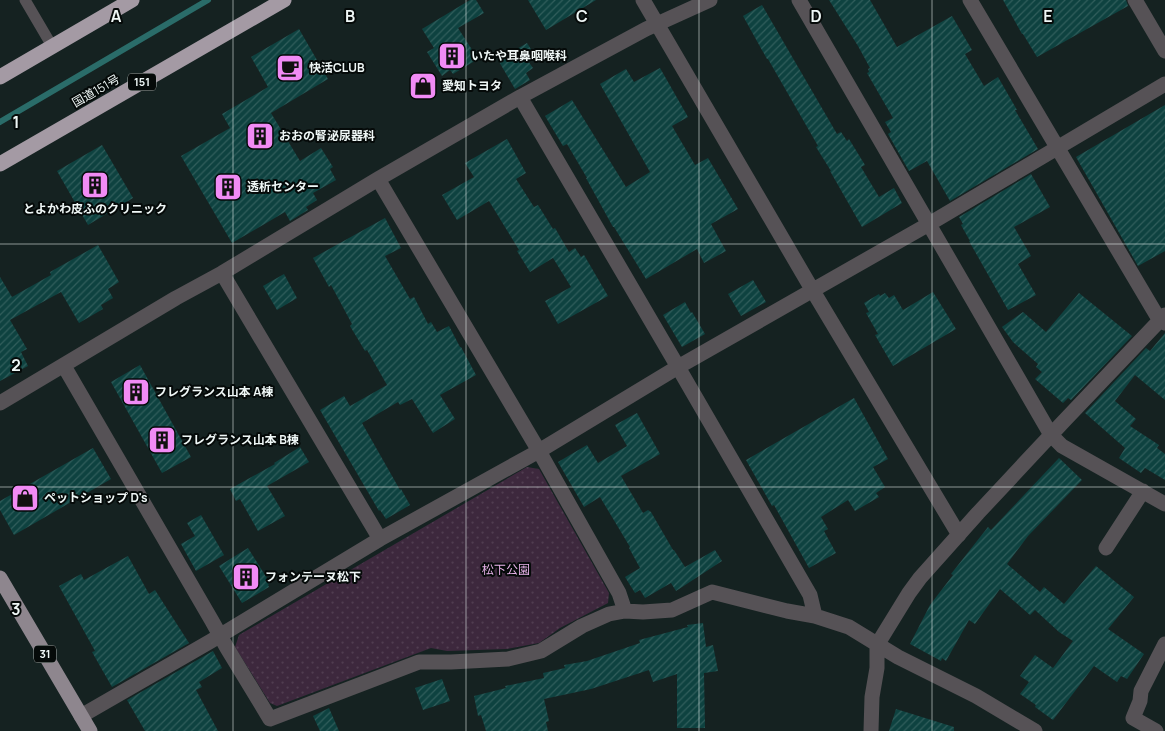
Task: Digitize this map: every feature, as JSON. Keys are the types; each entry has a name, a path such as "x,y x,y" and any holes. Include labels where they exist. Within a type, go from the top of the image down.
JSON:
{"highway":[{"name":"国道151号","path":"0,164 284,0"},
{"path":"0,77 125,2"}],"main road":[{"name":"31","path":"0,578 90,731"}],"street":[{"path":"643,0 813,291 959,535"},
{"path":"0,403 520,97 657,24 710,0"},
{"path":"799,0 1051,435 1062,446 1165,504"},
{"path":"871,731 872,697 877,668 877,645 909,593 920,578 1051,435 1163,320 970,0"},
{"path":"1135,0 1165,51"},
{"path":"81,716 220,636 380,539 539,451 678,367 929,224 1165,84"},
{"path":"520,97 810,595 815,616"},
{"path":"378,179 539,451 619,593 625,611"},
{"path":"222,273 380,539"},
{"path":"64,366 226,648 270,719 419,662 508,659 541,651 582,626 609,614 625,611 672,610 712,592 815,616 849,627 898,657 976,696 1035,731"},
{"path":"1106,548 1143,491"},
{"path":"1156,731 1133,718 1140,701 1141,691 1165,644"}],"lane":[{"path":"25,0 52,46"}],"green space":[{"name":"松下公園","path":"527,467 539,469 609,593 608,603 560,628 539,643 507,649 447,651 431,648 277,706 270,703 235,647 239,635"}],"building":[{"path":"470,0 476,0 484,13 458,28 478,59 453,74 450,70 442,76 427,52 434,48 422,29"},
{"path":"528,0 596,0 546,30"},
{"path":"829,0 870,0 897,47 952,16 972,50 965,54 984,86 998,77 1038,149 950,201 927,161 909,171 888,134 891,132 885,122 893,118 867,73 870,68"},
{"path":"1003,0 1126,0 1128,6 1037,57"},
{"path":"762,5 837,134 841,132 847,141 849,139 865,165 861,167 879,197 894,188 902,203 862,227 743,16"},
{"path":"299,29 328,79 271,113 300,161 321,148 333,167 330,169 336,180 313,193 317,200 306,207 308,210 290,221 285,212 232,243 181,156 230,128 222,114 268,87 251,57"},
{"path":"527,43 536,57 528,61 533,68 526,73 530,80 515,89 498,60"},
{"path":"660,68 688,117 672,126 695,165 708,158 738,209 711,224 726,251 704,263 697,249 646,279 613,227 567,144 563,146 545,116 572,100 626,187 650,172 600,84 626,69 634,82"},
{"path":"1165,105 1165,251 1138,266 1076,157"},
{"path":"507,139 526,173 516,179 534,207 538,205 553,229 555,228 569,252 575,248 581,257 584,255 608,296 558,324 545,301 571,287 553,258 530,272 489,201 457,220 442,195 474,177 465,163"},
{"name":"とよかわ皮ふのクリニック","path":"102,145 133,198 88,225 57,171"},
{"path":"1031,174 1050,207 1014,227 1031,256 1018,264 1036,295 1008,310 969,241 959,217"},
{"path":"385,218 401,248 385,256 410,299 414,297 428,324 431,322 437,332 449,326 476,375 440,395 455,419 433,433 412,399 400,405 398,402 362,423 410,505 386,519 379,511 320,410 344,396 350,406 387,385 367,350 365,351 350,326 352,324 331,285 329,287 313,258"},
{"path":"98,245 119,282 108,289 113,298 101,305 103,309 79,323 61,292 10,320 27,349 21,352 28,366 0,381 0,277 12,297 51,275 50,272"},
{"path":"284,274 297,298 277,310 263,286"},
{"path":"753,280 766,302 741,316 728,294"},
{"path":"933,292 956,329 893,366 875,335 878,334 866,313 869,312 864,303 879,294 880,296 885,293 889,298 894,295 903,310"},
{"path":"1079,293 1132,336 1071,400 1068,398 1063,403 1035,379 1042,372 1036,367 1038,364 1013,342 1002,327 1023,312 1046,332"},
{"path":"685,302 705,334 682,347 663,315"},
{"path":"1165,333 1165,400 1135,375 1115,401 1136,419 1130,426 1159,445 1157,448 1165,454 1165,480 1145,468 1141,473 1119,458 1125,448 1085,413 1146,348 1150,351"},
{"path":"140,365 191,457 162,473 111,382"},
{"path":"854,398 888,459 873,467 885,487 876,493 879,497 855,511 848,500 821,517 828,529 824,531 836,553 809,568 774,505 772,506 746,460"},
{"path":"637,413 660,454 621,476 643,513 648,510 651,512 685,567 715,550 722,561 676,591 671,583 645,598 640,590 635,593 625,577 640,568 630,547 600,497 584,507 558,462 587,445 598,463 627,446 615,425"},
{"path":"300,447 309,462 267,486 285,516 258,531 240,499 236,501 230,489 275,464"},
{"path":"93,448 111,479 14,535 0,510 0,501"},
{"path":"1059,458 1082,480 1028,536 1007,564 1040,592 1044,587 1064,604 1096,566 1134,597 1108,629 1144,654 1127,679 1121,676 1117,682 1094,666 1053,720 1020,694 1029,682 1020,676 1035,655 1053,668 1073,641 1059,632 1035,610 1030,615 1000,589 975,624 969,620 946,661 942,658 941,661 910,644 930,605 953,575 951,574 988,527 991,530"},
{"path":"201,515 224,555 196,571 181,544 195,536 187,523"},
{"name":"フォンテーヌ松下","path":"248,548 270,583 269,587 242,603 219,566"},
{"path":"128,556 149,594 155,590 189,643 112,687 92,652 95,651 59,586 81,574 84,580"},
{"path":"703,623 706,647 713,645 718,671 704,673 705,728 677,728 677,674 653,682 649,670 591,689 544,699 549,721 546,722 548,731 486,731 481,715 478,716 474,696 506,688 505,686 544,678 543,673 565,668 564,665 587,661 640,643 639,640 688,627 687,625"},
{"path":"213,651 222,668 199,682 202,687 196,690 218,731 145,731 127,700"},
{"path":"442,679 450,701 423,710 415,688"},
{"path":"329,708 339,731 320,731 313,716"},
{"path":"896,709 954,727 954,731 889,731"}],"waterway":[{"path":"0,122 208,0"}],"place":[{"name":"いたや耳鼻咽喉科","path":"452,56"},
{"name":"快活CLUB","path":"290,68"},
{"name":"愛知トヨタ","path":"423,86"},
{"name":"おおの腎泌尿器科","path":"260,136"},
{"name":"とよかわ皮ふのクリニック","path":"95,185"},
{"name":"透析センター","path":"228,187"},
{"name":"フレグランス山本 A棟","path":"136,392"},
{"name":"フレグランス山本 B棟","path":"162,440"},
{"name":"ペットショップ D's","path":"25,498"},
{"name":"フォンテーヌ松下","path":"246,577"}]}
